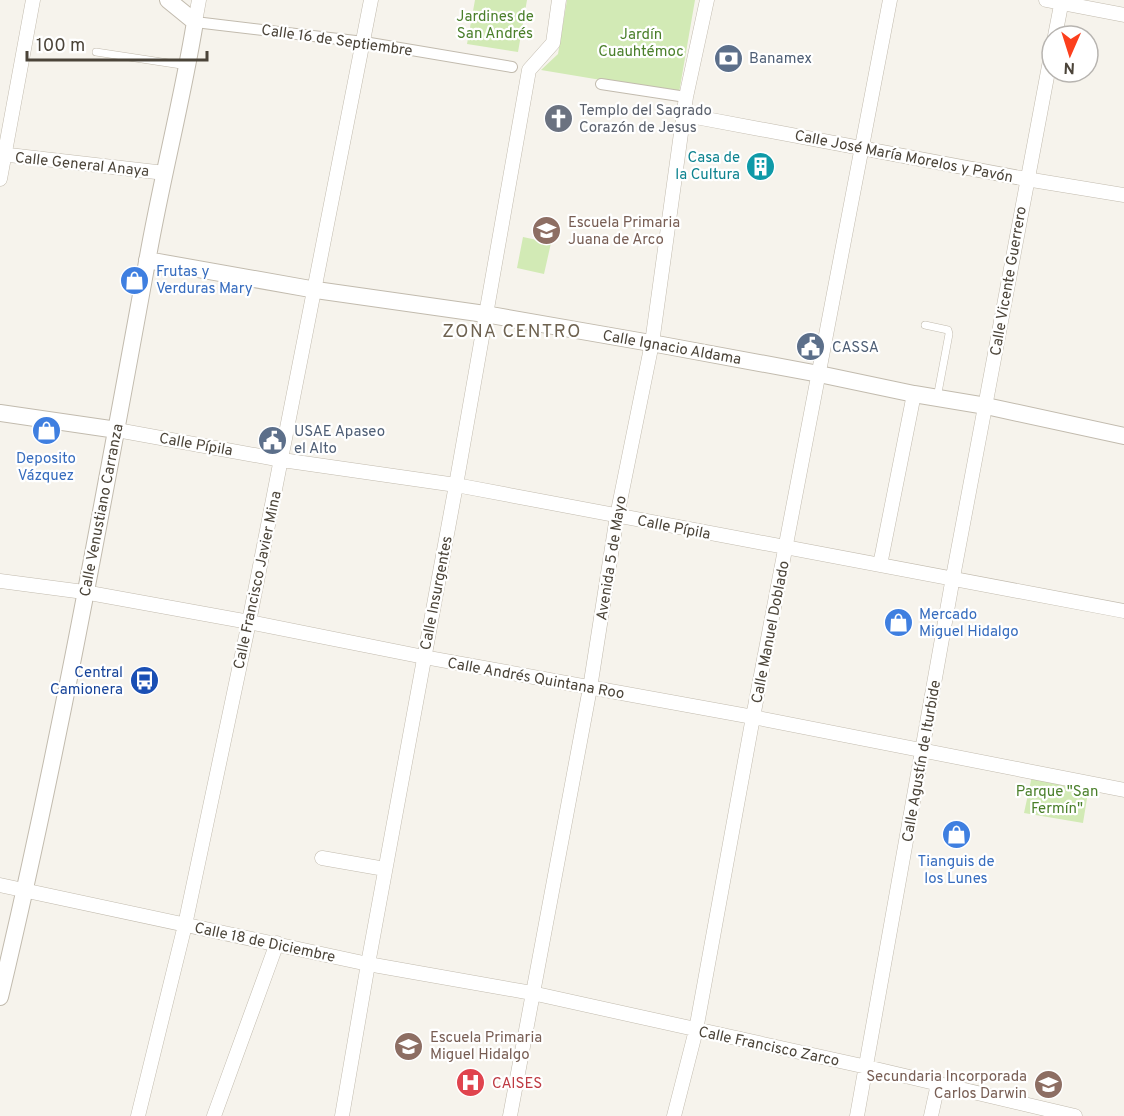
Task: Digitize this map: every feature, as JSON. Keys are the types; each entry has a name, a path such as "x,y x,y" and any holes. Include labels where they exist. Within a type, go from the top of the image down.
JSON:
{"street":[{"path":"0,179 33,0"},
{"path":"168,0 195,22 199,0"},
{"name":"Calle Francisco Javier Mina","path":"138,1116 185,926 249,622 316,290 371,0"},
{"path":"521,69 553,43 559,0"},
{"name":"Avenida 5 de Mayo","path":"510,1116 590,688 617,516 652,343 686,97 707,0"},
{"name":"Calle Manuel Doblado","path":"674,1116 696,1030 753,717 890,0"},
{"path":"1046,0 1124,15"},
{"path":"1057,24 1062,2"},
{"name":"Calle 16 de Septiembre","path":"195,22 364,42 521,69"},
{"name":"Calle Venustiano Carranza","path":"0,997 25,891 195,22"},
{"name":"Calle Insurgentes","path":"342,1116 486,314 521,69"},
{"path":"601,84 686,97"},
{"name":"Calle Vicente Guerrero","path":"986,406 1026,178 1045,84"},
{"name":"Calle José María Morelos y Pavón","path":"685,115 1124,195"},
{"name":"Calle General Anaya","path":"3,155 165,172"},
{"name":"Calle Ignacio Aldama","path":"147,260 316,290 486,314 652,343 986,406 1124,436"},
{"path":"880,565 914,394"},
{"name":"Calle Agustín de Iturbide","path":"856,1116 867,1067 953,577 986,406"},
{"path":"0,413 117,430"},
{"name":"Calle Pípila","path":"117,430 282,460 456,485 1124,611"},
{"name":"Calle Andrés Quintana Roo","path":"0,580 84,592 249,622 1124,790"},
{"path":"322,858 385,869"},
{"name":"Calle 18 de Diciembre","path":"0,885 368,964 532,993"},
{"path":"214,1116 277,944"},
{"name":"Calle Francisco Zarco","path":"532,993 867,1067 1048,1113 1075,1116"},
{"path":"931,1116 938,1084"}],"lane":[{"path":"96,52 188,66"},
{"path":"926,325 948,330 949,334 937,398"}],"green space":[{"name":"Jardines de San Andrés","path":"475,0 527,0 518,52 467,44"},
{"name":"Jardín Cuauhtémoc","path":"567,0 695,0 679,93 541,70 558,54"},
{"path":"523,237 551,243 544,274 517,268"},
{"name":"Parque \"San Fermín\"","path":"1032,776 1089,786 1083,823 1024,813"}],"place":[{"name":"Banamex","path":"728,58"},
{"name":"Templo del Sagrado Corazón de Jesus","path":"558,119"},
{"name":"Casa de la Cultura","path":"761,166"},
{"name":"Escuela Primaria Juana de Arco","path":"547,231"},
{"name":"Frutas y Verduras Mary","path":"135,280"},
{"name":"CASSA","path":"811,347"},
{"name":"Deposito Vázquez","path":"46,431"},
{"name":"USAE Apaseo el Alto","path":"273,440"},
{"name":"Mercado Miguel Hidalgo","path":"898,623"},
{"name":"Central Camionera","path":"144,681"},
{"name":"Tianguis de los Lunes","path":"956,834"},
{"name":"Escuela Primaria Miguel Hidalgo","path":"409,1046"},
{"name":"CAISES","path":"471,1083"},
{"name":"Secundaria Incorporada Carlos Darwin","path":"1048,1085"}],"district":[{"name":"ZONA CENTRO","path":"512,331"}]}
